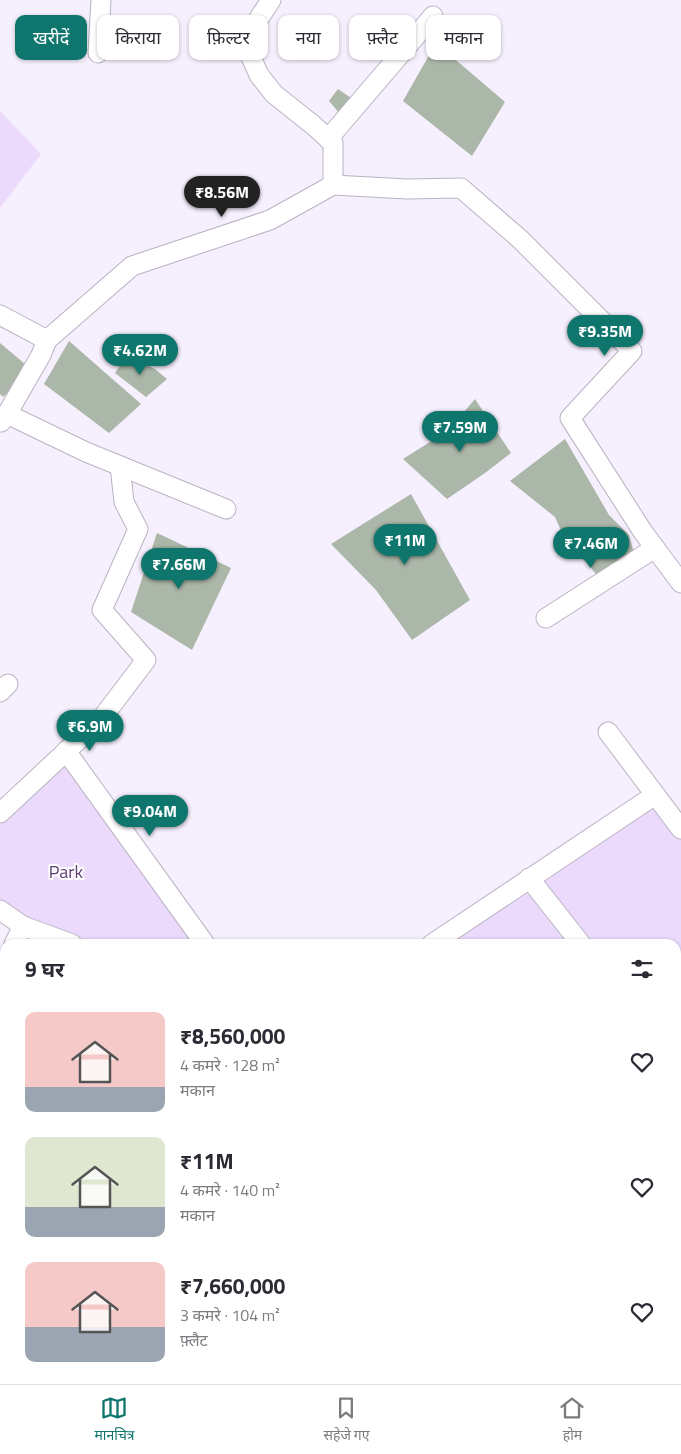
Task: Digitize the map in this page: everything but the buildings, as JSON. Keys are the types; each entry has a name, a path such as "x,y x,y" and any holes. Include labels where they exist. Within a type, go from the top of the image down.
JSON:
{"street":[{"path":"100,15 101,0"},
{"path":"271,0 254,26 247,48 258,75 274,94 314,125 333,143 333,185"},
{"path":"328,139 426,24"},
{"path":"226,509 4,418 41,355 47,340 132,266 270,220 333,185 407,189 461,188 521,240 632,352 570,418 655,548 681,583"},
{"path":"0,315 47,340"},
{"path":"0,813 102,718 146,660 102,610 138,529 124,502 120,466"},
{"path":"546,618 655,548"},
{"path":"608,732 681,829"},
{"path":"66,751 201,939"},
{"path":"439,939 655,795"},
{"path":"529,878 577,939"},
{"path":"0,910 23,926 58,939"},
{"path":"16,939 23,926"}],"green space":[{"path":"0,111 41,154 0,208"},
{"name":"Park","path":"66,751 192,939 63,939 0,905 0,817"},
{"path":"655,795 681,829 681,939 439,939"}]}
